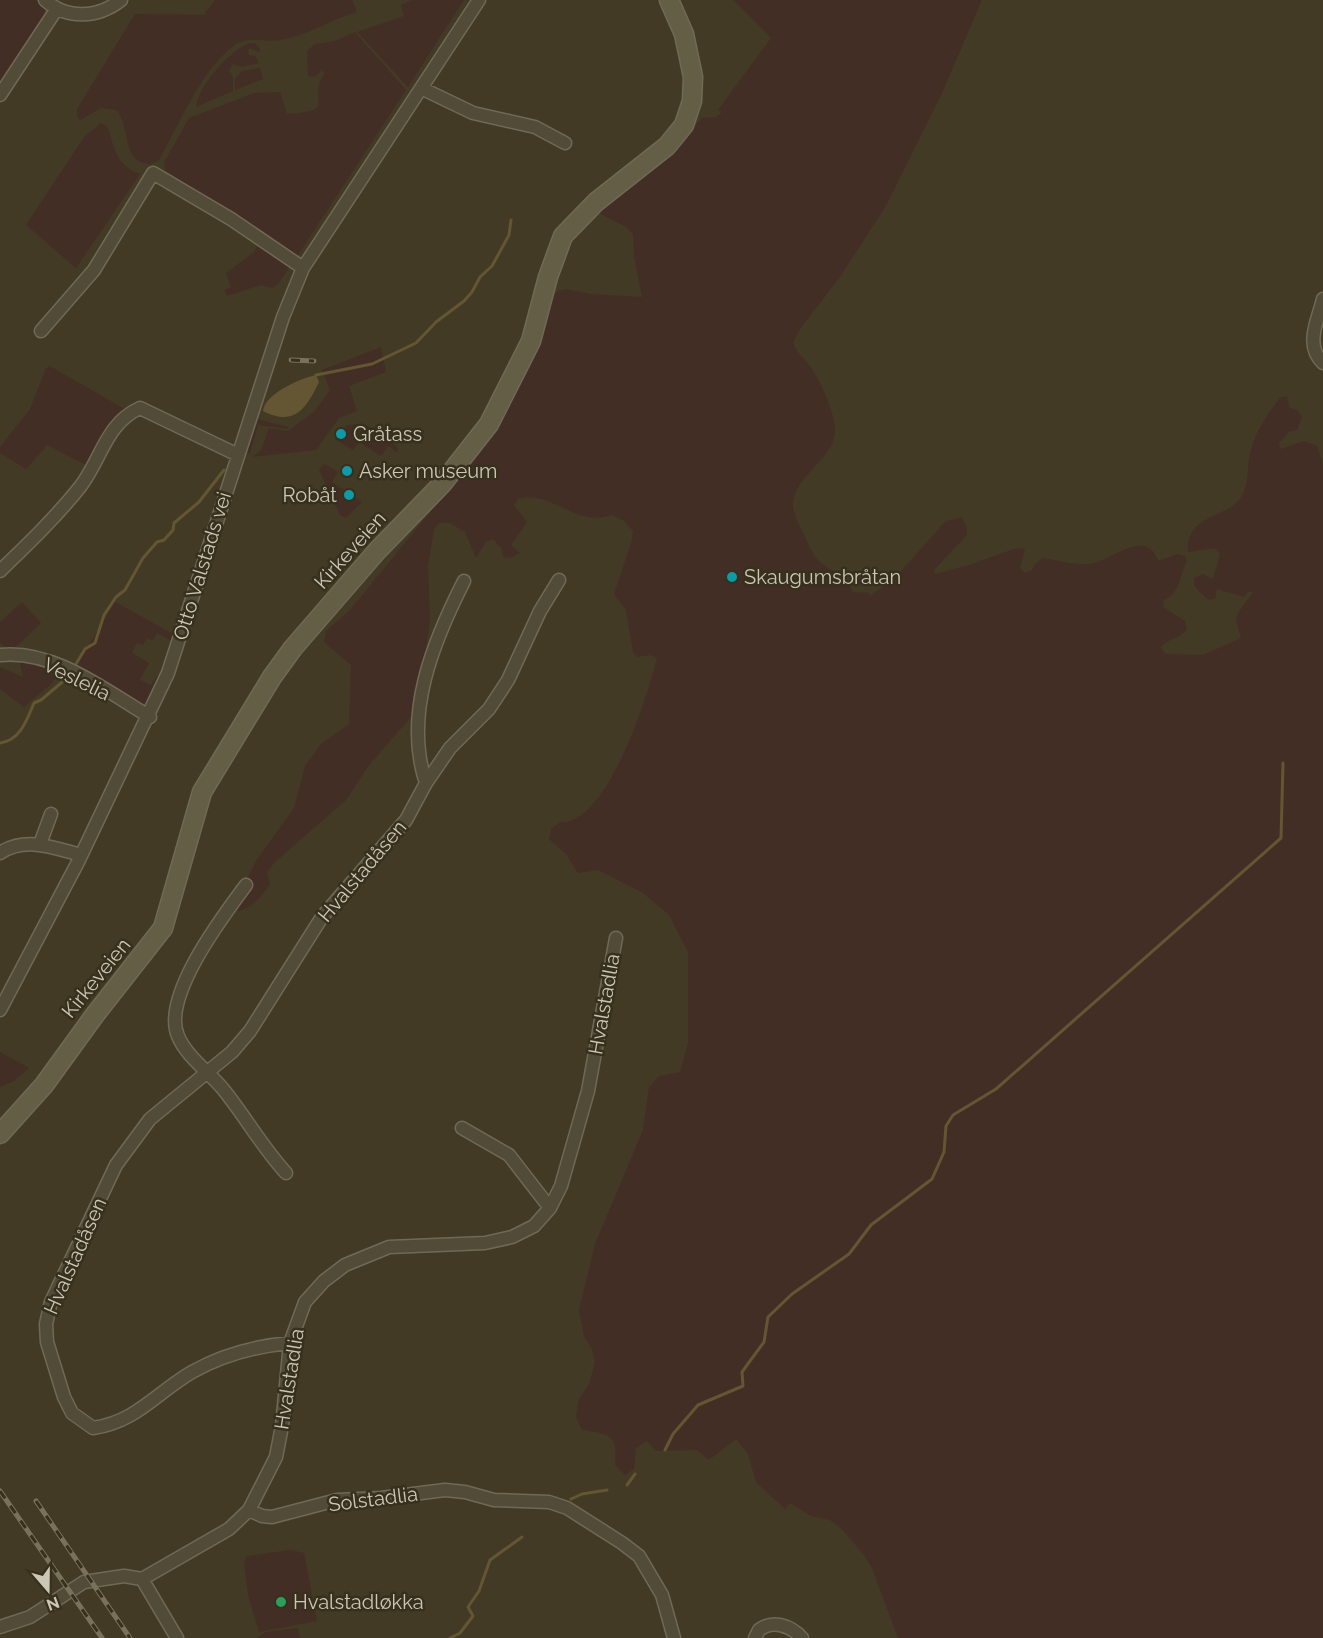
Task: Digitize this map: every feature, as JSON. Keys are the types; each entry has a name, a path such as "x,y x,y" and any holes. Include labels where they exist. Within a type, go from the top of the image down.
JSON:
{"main road":[{"name":"Kirkeveien","path":"0,1134 48,1080 94,1016 163,928 202,792 250,709 279,668 377,552 442,484 489,424 531,341 548,277 563,236 596,202 667,146 684,125 692,101 693,77 684,34 669,0"}],"street":[{"path":"45,0 56,10 86,15 102,12 121,0"},
{"name":"Otto Valstads vei","path":"0,1010 150,717 168,673 288,301 303,268 480,0"},
{"path":"0,95 56,10"},
{"path":"421,88 473,112 535,127 566,143"},
{"path":"41,331 94,270 153,173 231,219 303,268"},
{"path":"1323,298 1312,339 1314,352 1323,363"},
{"path":"0,570 36,536 80,486 116,423 127,414 140,408 238,454"},
{"name":"Hvalstadåsen","path":"290,1343 267,1345 216,1361 191,1373 130,1418 112,1425 93,1428 72,1413 55,1372 47,1342 46,1324 51,1302 116,1165 130,1143 150,1119 209,1072 250,1031 322,917 394,836 450,748 489,710 508,680 531,627 559,580"},
{"path":"426,783 418,759 418,723 422,693 439,629 464,581"},
{"name":"Veslelia","path":"0,655 27,656 52,663 76,674 150,717"},
{"path":"40,844 51,814"},
{"path":"0,853 23,844 40,844 81,855"},
{"path":"246,885 215,926 176,1007 177,1035 191,1055 209,1072 264,1149 286,1173"},
{"name":"Hvalstadlia","path":"249,1510 276,1457 282,1426 290,1343 305,1302 324,1281 345,1265 389,1247 485,1242 512,1237 534,1226 550,1208 561,1186 588,1091 616,938"},
{"path":"462,1128 497,1146 509,1155 550,1208"},
{"name":"Solstadlia","path":"249,1510 262,1516 272,1517 337,1500 381,1498 445,1490 465,1492 494,1500 549,1502 567,1508 639,1556 662,1595 674,1638"},
{"path":"0,1627 30,1617 84,1582 124,1576 142,1579 229,1529 249,1510"},
{"path":"142,1579 177,1638"},
{"path":"755,1638 759,1630 773,1624 783,1625 802,1638"}],"shaded area":[{"path":"0,0 36,0 45,10 45,18 0,86"},
{"path":"215,0 352,0 357,12 290,38 274,41 246,40 235,45 223,55 202,82 159,160 151,164 135,158 121,117 116,110 101,108 81,120 77,117 77,109 135,14 211,15 204,14"},
{"path":"412,0 464,0 408,87 357,32 404,16 401,5"},
{"path":"733,0 982,0 942,93 887,204 840,277 802,326 793,342 820,383 835,427 834,438 824,457 796,492 793,502 794,511 815,556 823,565 843,574 853,592 870,593 870,596 894,579 945,522 961,517 966,525 967,535 934,570 935,574 1017,548 1025,549 1020,568 1024,573 1032,570 1035,564 1043,558 1088,564 1129,548 1146,547 1153,551 1158,561 1177,554 1185,556 1187,561 1177,588 1170,597 1164,600 1163,607 1185,621 1187,629 1161,647 1165,654 1203,655 1241,638 1236,621 1238,613 1253,592 1248,592 1244,597 1217,589 1215,599 1208,600 1194,586 1194,578 1203,574 1213,579 1220,554 1215,548 1188,552 1189,540 1193,531 1199,524 1226,510 1240,499 1247,483 1250,454 1255,438 1280,398 1287,396 1289,407 1298,411 1302,417 1297,430 1289,432 1279,443 1280,449 1304,441 1317,446 1323,464 1323,1638 898,1638 872,1568 863,1554 843,1530 830,1520 811,1516 790,1503 785,1509 756,1482 748,1454 736,1439 709,1460 697,1450 656,1451 647,1441 636,1448 634,1469 625,1475 615,1465 614,1442 606,1435 582,1430 576,1417 578,1401 589,1384 595,1363 592,1349 584,1337 579,1310 595,1244 643,1130 649,1087 659,1076 680,1072 688,1043 688,952 669,915 643,893 598,870 578,873 566,854 549,839 551,829 560,822 577,818 594,803 609,782 635,727 657,658 650,655 637,657 633,652 626,610 614,594 632,540 633,531 624,521 612,515 599,518 586,517 543,500 518,499 514,505 527,522 511,545 520,553 511,558 503,557 502,549 493,539 486,542 476,558 465,532 450,523 439,523 434,529 428,566 430,621 419,699 412,716 369,765 346,800 275,862 267,872 270,884 260,897 241,910 236,911 234,906 256,861 294,808 305,766 321,744 349,724 351,665 324,642 326,631 349,611 477,455 500,422 536,354 548,321 551,299 558,291 566,289 591,294 642,297 634,256 633,234 626,227 600,214 609,200 653,169 702,118 716,117 722,112 718,110 771,38"},
{"path":"355,32 406,90 296,258 165,170 164,162 189,118 254,93 280,92 287,114 313,110 319,103 319,83 324,74 323,70 314,77 308,76 307,51 315,44 335,41"},
{"path":"250,43 255,43 260,49 259,52 249,48 248,55 255,56 259,63 241,67 233,64 229,71 233,77 233,91 196,107 198,98 217,69 234,53"},
{"path":"260,68 263,79 235,90 235,79 242,71"},
{"path":"101,123 107,126 121,161 132,171 140,174 76,268 26,225 84,137"},
{"path":"259,243 290,266 278,284 272,288 261,285 227,296 224,290 231,287 226,273 254,252"},
{"path":"381,347 386,372 349,386 357,411 339,418 316,450 252,457 261,450 269,428 288,431 315,411 330,390 322,370"},
{"path":"50,366 128,411 90,467 47,445 26,469 0,453 0,447 30,409 46,368"},
{"path":"316,375 319,382 309,400 298,413 283,417 263,411 265,405 276,393 293,383"},
{"path":"256,419 289,427 288,429 258,425 250,453 244,455"},
{"path":"363,424 379,431 398,448 397,452 388,446 381,456 359,442 353,450 335,439 347,425"},
{"path":"324,464 338,472 332,482 362,502 346,518 340,515 319,470"},
{"path":"22,602 41,623 17,646 7,649 0,643 0,622"},
{"path":"115,602 175,635 173,642 157,633 153,641 147,638 143,645 137,643 132,653 149,663 140,680 151,685 157,676 160,677 149,703 139,705 75,668"},
{"path":"22,659 62,670 50,685 24,707 0,689 0,667 23,677 20,663"},
{"path":"0,1052 29,1068 14,1081 0,1087"},
{"path":"291,1550 304,1553 317,1621 259,1632 248,1595 244,1561 247,1556"},
{"path":"298,1628 300,1638 256,1638 266,1632"}],"waterway":[{"path":"316,375 372,364 416,343 436,322 472,292 480,277 492,266 509,235 511,220"},
{"path":"76,664 85,649 95,643 104,615 116,597 125,590 143,558 157,542 164,540 173,530 174,523 199,502 224,470"},
{"path":"0,743 13,738 26,722 34,703 41,700 67,678"},
{"path":"665,1450 673,1434 698,1405 743,1386 742,1372 764,1342 768,1317 792,1294 849,1254 871,1225 932,1179 944,1152 946,1126 953,1115 996,1089 1281,838 1283,763"},
{"path":"627,1485 635,1474"},
{"path":"571,1499 582,1494 607,1490"},
{"path":"450,1638 460,1633 473,1616 468,1607 479,1591 490,1560 522,1537"}],"railway":[{"path":"291,360 314,361"},
{"path":"0,1491 102,1638"},
{"path":"36,1501 130,1638"}],"place":[{"name":"Gråtass","path":"341,434"},
{"name":"Asker museum","path":"347,471"},
{"name":"Robåt","path":"349,495"},
{"name":"Skaugumsbråtan","path":"732,577"},
{"name":"Hvalstadløkka","path":"281,1602"}]}
